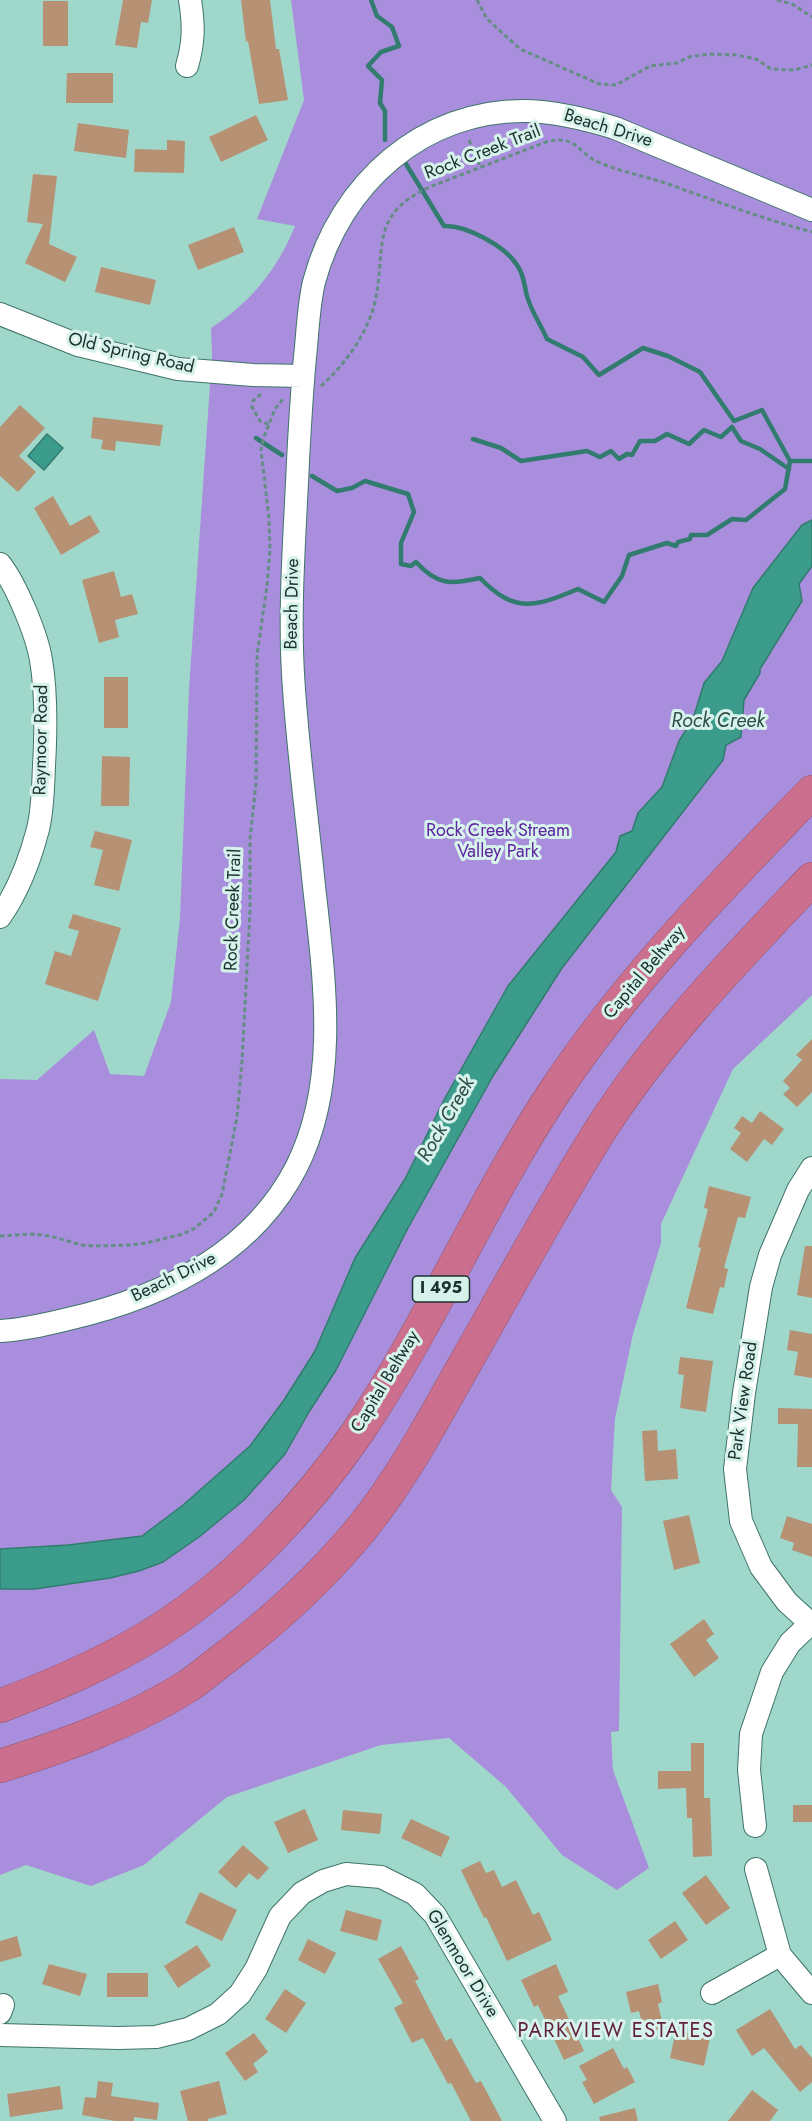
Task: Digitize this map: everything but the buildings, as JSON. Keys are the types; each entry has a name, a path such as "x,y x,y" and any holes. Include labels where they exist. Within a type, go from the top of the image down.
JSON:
{"highway":[{"name":"Capital Beltway","path":"0,1706 93,1667 160,1630 225,1581 304,1501 357,1432 400,1362 548,1103 603,1023 656,957 727,879 812,792"},
{"name":"I 495","path":"0,1766 63,1746 126,1719 188,1686 259,1632 310,1585 363,1527 405,1465 562,1192 644,1067 697,1002 812,879"}],"street":[{"path":"187,66 193,46 190,0"},
{"name":"Beach Drive","path":"0,1331 16,1330 101,1312 190,1275 226,1252 255,1227 275,1200 296,1167 313,1124 322,1079 324,995 293,672 293,571 313,286 331,234 346,208 364,184 401,151 421,137 470,118 525,111 583,118 615,128 649,140 812,210"},
{"name":"Old Spring Road","path":"0,314 78,345 178,369 253,375 307,383"},
{"name":"Raymoor Road","path":"0,564 24,608 41,659 46,724 43,793 38,828 24,872 0,917"},
{"name":"Park View Road","path":"811,1622 787,1602 761,1567 741,1521 735,1469 744,1393 761,1287 770,1255 798,1190 812,1168"},
{"path":"755,1826 749,1770 750,1734 772,1672 790,1643 811,1622"},
{"path":"756,1869 780,1955 812,1994"},
{"name":"Glenmoor Drive","path":"0,2034 128,2038 156,2037 189,2029 218,2014 240,1994 256,1969 280,1916 302,1893 323,1881 346,1874 381,1877 415,1894 435,1915 555,2121"},
{"path":"712,1993 780,1955"},
{"path":"0,2006 3,2005 0,2013"}],"path":[{"path":"477,0 487,19 520,49 599,84 616,85 650,66 677,63 689,57 708,54 736,55 756,59 771,69 794,70 812,65"},
{"path":"777,0 792,4 812,17"},
{"path":"469,140 481,168"},
{"name":"Rock Creek Trail","path":"307,383 328,380 363,333 374,304 386,224 404,202 416,193 432,186 539,144 566,140 575,143 597,161 686,190 760,218 812,232"},
{"path":"264,393 252,401 252,408 260,421 269,428"},
{"path":"274,395 279,402 286,398"},
{"name":"Rock Creek Trail","path":"0,1236 32,1234 96,1246 146,1243 183,1234 195,1228 214,1212 222,1194 237,1117 242,1061 250,839 256,783 257,656 270,550 261,450 279,402"}],"green space":[{"name":"Rock Creek Stream Valley Park","path":"291,0 812,0 812,995 733,1069 661,1224 661,1243 633,1334 615,1419 611,1490 622,1507 619,1731 611,1732 613,1770 649,1868 617,1890 562,1855 506,1787 449,1738 381,1745 227,1797 144,1865 91,1886 26,1865 0,1875 0,1079 37,1080 94,1030 110,1074 144,1076 171,1002 180,918 189,689 212,355 211,328 238,307 261,284 280,257 295,226 257,219 304,100"}],"water":[{"path":"47,434 63,448 44,470 28,456"},
{"name":"Rock Creek","path":"812,520 812,566 799,584 802,601 760,669 760,673 744,700 741,737 726,745 723,760 562,968 493,1076 408,1228 336,1370 285,1454 244,1500 199,1537 163,1562 110,1578 35,1589 0,1589 0,1549 68,1545 142,1536 183,1505 250,1446 284,1400 315,1351 355,1258 405,1179 445,1098 508,986 616,852 620,836 632,831 638,813 662,787 679,741 693,719 704,683 722,661 753,588 802,525"}],"waterway":[{"path":"371,0 377,16 392,27 399,46 381,52 368,66 382,80 380,103 385,111 385,140"},
{"path":"406,164 444,226 463,229 484,238 504,251 517,265 529,302 547,339 583,357 599,375 643,348 668,356 700,372 734,421 762,410 790,461 812,461"},
{"path":"473,439 501,448 521,461 587,451 600,457 611,451 619,459 627,454 632,455 640,441 655,441 667,434 689,444 704,430 721,437 732,427 741,441 760,449 789,469"},
{"path":"256,438 282,455"},
{"path":"312,476 337,491 352,488 365,481 408,494 414,512 401,543 401,564 411,566 416,562 431,575 445,581 480,578 492,590 515,602 537,603 578,589 604,602 622,576 629,555 667,543 676,546 678,542 690,539 691,535 707,535 732,519 746,520 785,489 790,461"}],"district":[{"name":"PARKVIEW ESTATES","path":"616,2032"}]}
